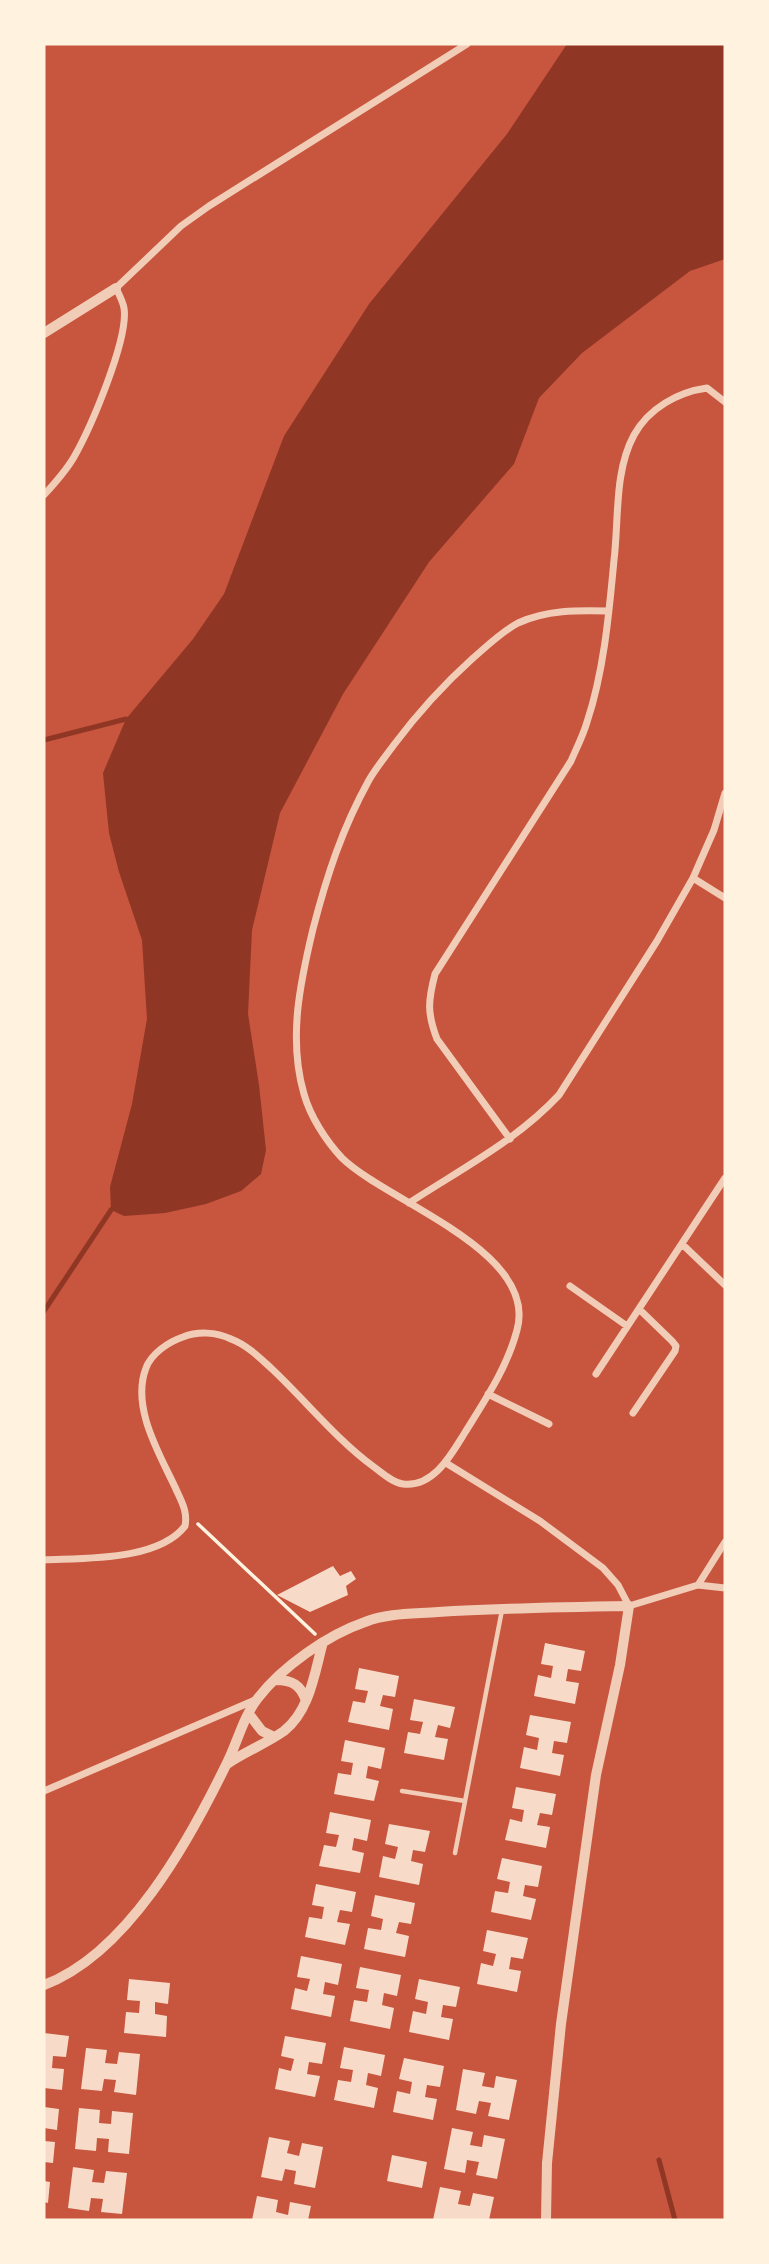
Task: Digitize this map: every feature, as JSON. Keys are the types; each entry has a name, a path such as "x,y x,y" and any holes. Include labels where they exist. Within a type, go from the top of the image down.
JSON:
{"street":[{"path":"44,333 116,288 181,226 209,206 467,44"},
{"path":"44,495 60,478 74,456 114,364 124,331 124,309 116,288"},
{"path":"510,1139 438,1038 430,1020 428,999 435,974 571,761 587,723 598,679 608,611 622,461 635,433 658,407 687,391 707,388 725,402"},
{"path":"44,1560 103,1557 151,1549 181,1532 187,1522 187,1513 157,1450 144,1410 141,1384 147,1363 165,1346 185,1335 208,1332 220,1335 232,1339 255,1354 356,1453 386,1476 403,1484 419,1482 446,1463 500,1374 521,1315 516,1294 505,1276 483,1251 366,1177 341,1157 318,1126 305,1098 297,1067 296,1027 300,980 331,859 370,778 421,708 494,639 519,623 570,610 608,611"},
{"path":"408,1203 510,1139 539,1116 559,1094 657,942 693,878 714,830 725,793"},
{"path":"693,878 725,898"},
{"path":"596,1374 725,1178"},
{"path":"682,1244 725,1285"},
{"path":"570,1286 627,1326"},
{"path":"633,1413 676,1346 639,1309"},
{"path":"488,1394 549,1424"},
{"path":"446,1463 540,1521 603,1568 618,1585 629,1606 620,1665 596,1775 563,2010 547,2163 546,2220"},
{"path":"698,1585 725,1542"},
{"path":"44,1985 55,1981 97,1953 128,1923 154,1891 190,1833 227,1764 257,1699 323,1642 365,1622 387,1616 502,1608 629,1606 698,1585 725,1588"},
{"path":"227,1764 294,1722 306,1701 323,1642"},
{"path":"276,1680 294,1682 306,1701"},
{"path":"44,1791 257,1699"},
{"path":"249,1714 257,1726 274,1737"}],"lane":[{"path":"455,1853 502,1608"},
{"path":"402,1791 465,1801"}],"path":[{"path":"187,1513 323,1642"}],"shaded area":[{"path":"567,44 725,44 725,259 690,271 582,353 539,398 514,464 429,562 343,694 280,813 252,930 248,1014 266,1150 261,1174 241,1191 206,1204 165,1213 124,1216 111,1210 110,1187 132,1104 147,1019 142,940 109,833 103,773 126,719 193,639 224,594 284,436 369,304 507,134"}],"building":[{"path":"333,1566 340,1576 351,1571 356,1579 346,1586 348,1595 310,1612 277,1595"},
{"path":"545,1643 585,1651 581,1671 568,1669 566,1681 579,1683 575,1704 534,1696 538,1675 551,1678 553,1666 541,1664"},
{"path":"359,1668 399,1676 395,1697 383,1695 380,1706 393,1709 389,1730 348,1722 353,1701 365,1703 368,1691 355,1689"},
{"path":"414,1699 455,1707 450,1728 438,1725 435,1737 448,1739 444,1760 404,1753 408,1732 420,1734 423,1722 410,1720"},
{"path":"530,1715 571,1722 567,1743 554,1741 552,1753 564,1755 560,1776 520,1768 524,1747 537,1750 539,1738 526,1735"},
{"path":"345,1740 385,1748 381,1769 368,1766 366,1778 379,1781 374,1801 334,1794 338,1773 351,1775 353,1763 341,1761"},
{"path":"516,1787 556,1794 552,1815 540,1813 537,1825 550,1827 546,1848 505,1840 510,1819 522,1822 524,1810 512,1808"},
{"path":"330,1812 371,1820 367,1841 354,1838 352,1850 364,1853 360,1873 319,1866 324,1845 336,1847 339,1835 326,1833"},
{"path":"389,1824 430,1831 425,1852 413,1850 411,1861 423,1864 419,1885 379,1877 383,1856 395,1859 398,1847 385,1844"},
{"path":"502,1858 542,1866 538,1887 525,1885 523,1896 536,1899 531,1920 491,1912 495,1891 508,1893 510,1882 497,1879"},
{"path":"316,1884 356,1892 352,1912 340,1910 337,1922 350,1924 345,1945 305,1937 309,1917 322,1919 324,1907 312,1905"},
{"path":"375,1895 415,1903 411,1924 399,1922 396,1933 409,1936 405,1957 364,1949 368,1928 381,1930 383,1919 371,1916"},
{"path":"487,1930 528,1938 523,1959 511,1957 509,1969 521,1971 517,1992 477,1984 481,1963 493,1966 496,1954 483,1951"},
{"path":"301,1956 342,1964 338,1985 325,1982 323,1994 335,1996 331,2017 291,2009 295,1988 307,1991 310,1979 297,1977"},
{"path":"360,1967 401,1975 397,1996 384,1993 382,2005 394,2008 390,2029 350,2021 354,2000 367,2002 369,1990 356,1988"},
{"path":"129,1979 170,1983 168,2004 155,2002 155,2014 167,2016 166,2037 124,2033 126,2012 139,2013 140,2001 127,2000"},
{"path":"419,1979 460,1987 456,2007 443,2005 441,2017 453,2019 449,2040 409,2032 413,2011 426,2014 428,2002 415,1999"},
{"path":"44,2033 69,2036 66,2057 53,2056 52,2068 64,2069 62,2090 44,2088"},
{"path":"285,2036 326,2043 322,2064 309,2062 307,2074 320,2076 315,2097 275,2089 279,2068 291,2071 294,2059 281,2056"},
{"path":"344,2047 385,2055 381,2076 368,2073 366,2085 378,2088 374,2108 334,2100 338,2080 351,2082 353,2070 340,2068"},
{"path":"86,2048 107,2050 105,2063 117,2064 119,2052 140,2054 136,2095 114,2092 116,2080 104,2079 102,2091 81,2089"},
{"path":"404,2058 444,2066 440,2087 427,2085 425,2097 437,2099 433,2120 393,2112 397,2091 410,2094 412,2082 399,2079"},
{"path":"463,2069 485,2073 482,2086 494,2088 496,2076 517,2080 509,2120 488,2116 491,2103 479,2101 476,2114 456,2110"},
{"path":"44,2107 59,2109 57,2130 44,2128"},
{"path":"79,2108 100,2110 99,2123 111,2124 112,2111 133,2113 129,2154 108,2152 109,2139 97,2138 96,2151 75,2149"},
{"path":"452,2128 473,2132 470,2145 482,2147 484,2135 505,2139 497,2179 476,2175 479,2162 467,2160 465,2173 444,2169"},
{"path":"269,2137 290,2141 287,2153 299,2156 302,2143 323,2147 315,2188 294,2184 296,2171 285,2169 282,2181 261,2177"},
{"path":"44,2141 55,2142 53,2163 44,2162"},
{"path":"392,2155 427,2162 422,2188 387,2181"},
{"path":"73,2167 94,2170 92,2182 104,2183 106,2171 127,2173 122,2214 101,2212 103,2199 91,2198 89,2211 68,2208"},
{"path":"44,2181 50,2182 48,2203 44,2202"},
{"path":"440,2187 461,2191 458,2204 470,2206 473,2193 494,2197 489,2220 433,2220"},
{"path":"257,2196 278,2200 276,2212 288,2215 290,2202 311,2206 308,2220 252,2220"}],"waterway":[{"path":"44,740 126,719"},
{"path":"44,1311 111,1210"},
{"path":"659,2160 675,2220"}]}
